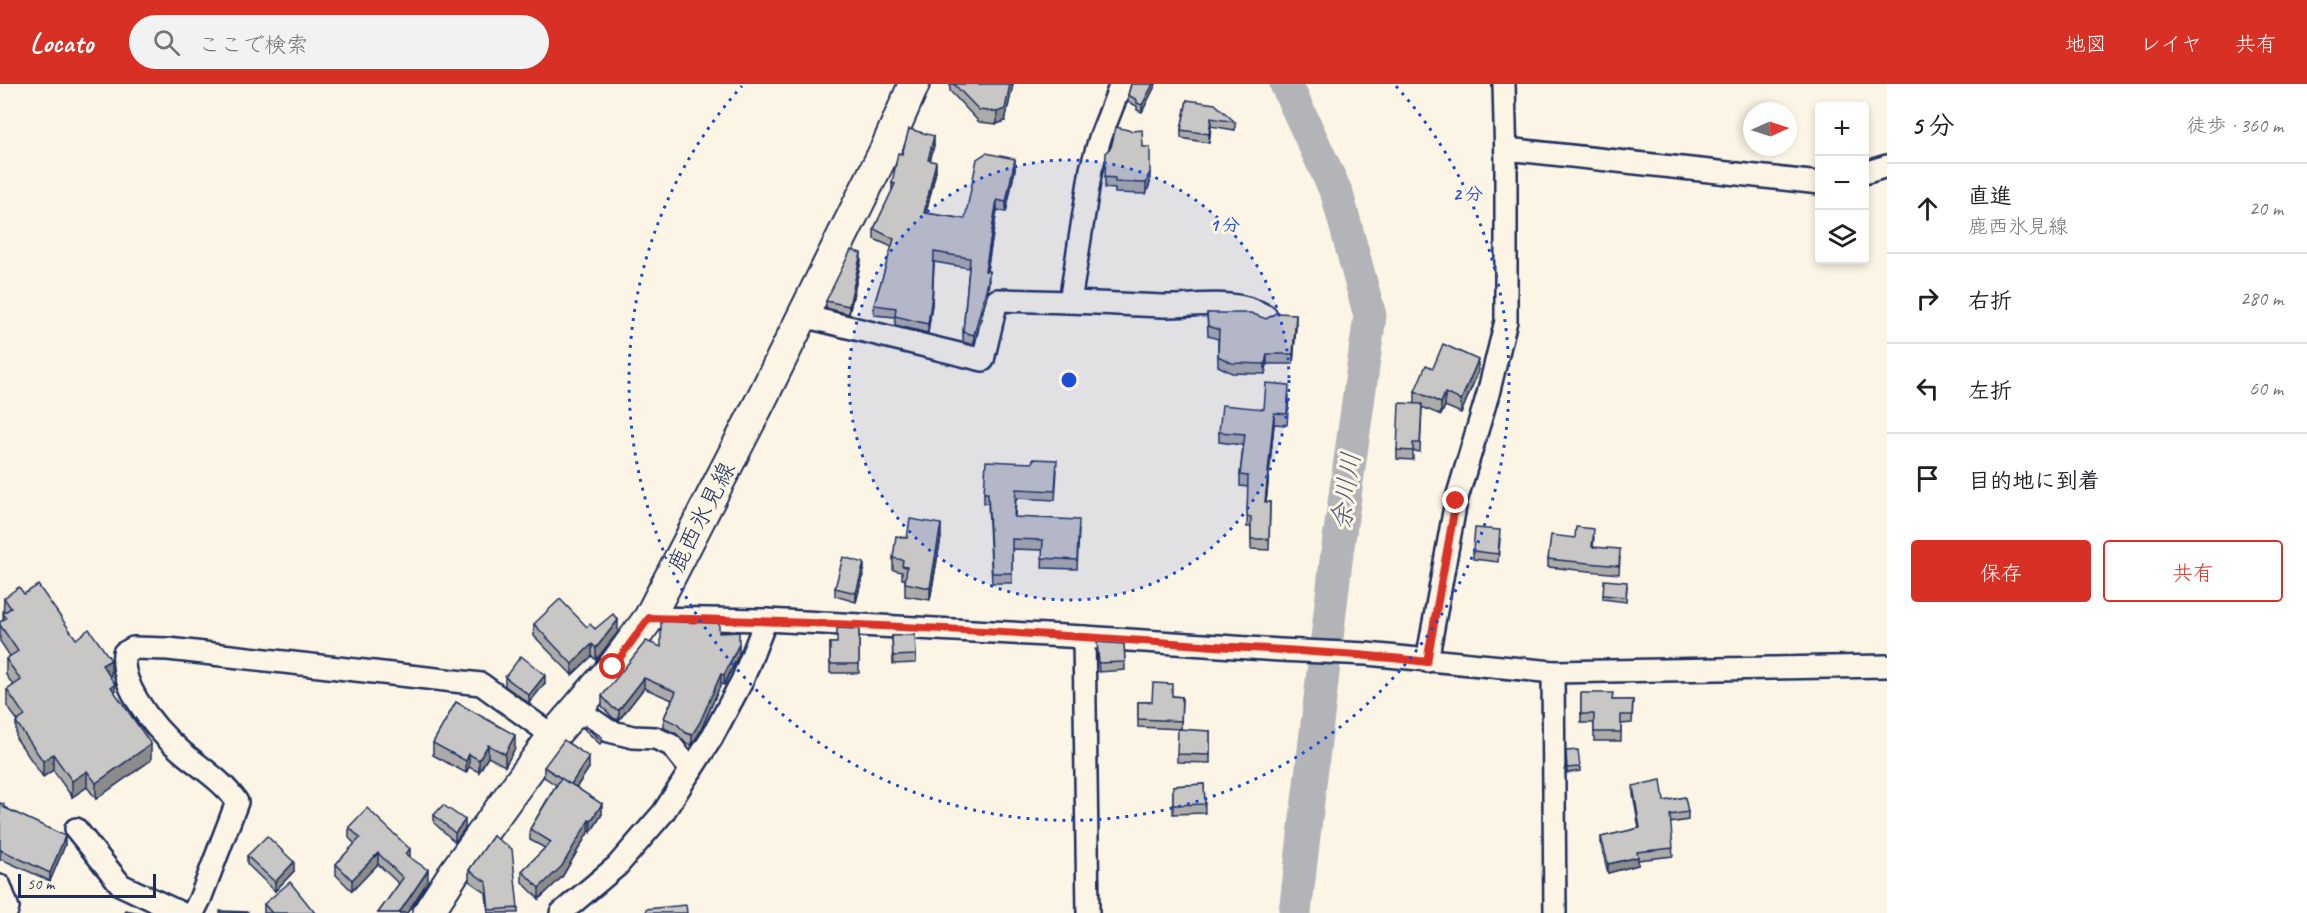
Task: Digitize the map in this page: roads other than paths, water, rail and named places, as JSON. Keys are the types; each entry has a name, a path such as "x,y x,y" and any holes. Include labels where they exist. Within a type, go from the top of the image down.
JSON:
{"main road":[{"name":"鹿西氷見線","path":"433,912 455,871 553,736 613,667 649,618 886,148 914,84"}],"street":[{"path":"1070,302 1091,169 1100,138 1121,84"},
{"path":"1427,662 1456,501 1488,394 1506,321 1504,84"},
{"path":"1506,149 1815,182"},
{"path":"1869,171 1887,166"},
{"path":"802,316 983,360 997,300 1167,306 1227,304 1251,308 1266,316"},
{"path":"649,618 766,620 1084,637 1280,651 1367,654 1427,662 1553,672 1887,666"},
{"path":"561,913 617,866 663,813 711,740 742,681 766,620"},
{"path":"1084,637 1088,913"},
{"path":"193,913 237,802 229,790 179,750 150,721 131,690 122,666 124,653 133,648 168,649 481,684 553,736"},
{"path":"1553,672 1555,913"},
{"path":"577,709 609,730 633,737 655,738 671,746 691,770"},
{"path":"76,829 121,885 181,913"},
{"path":"0,886 5,910"}],"waterway":[{"name":"余川川","path":"1286,84 1337,194 1370,316 1336,561 1295,913"}]}
